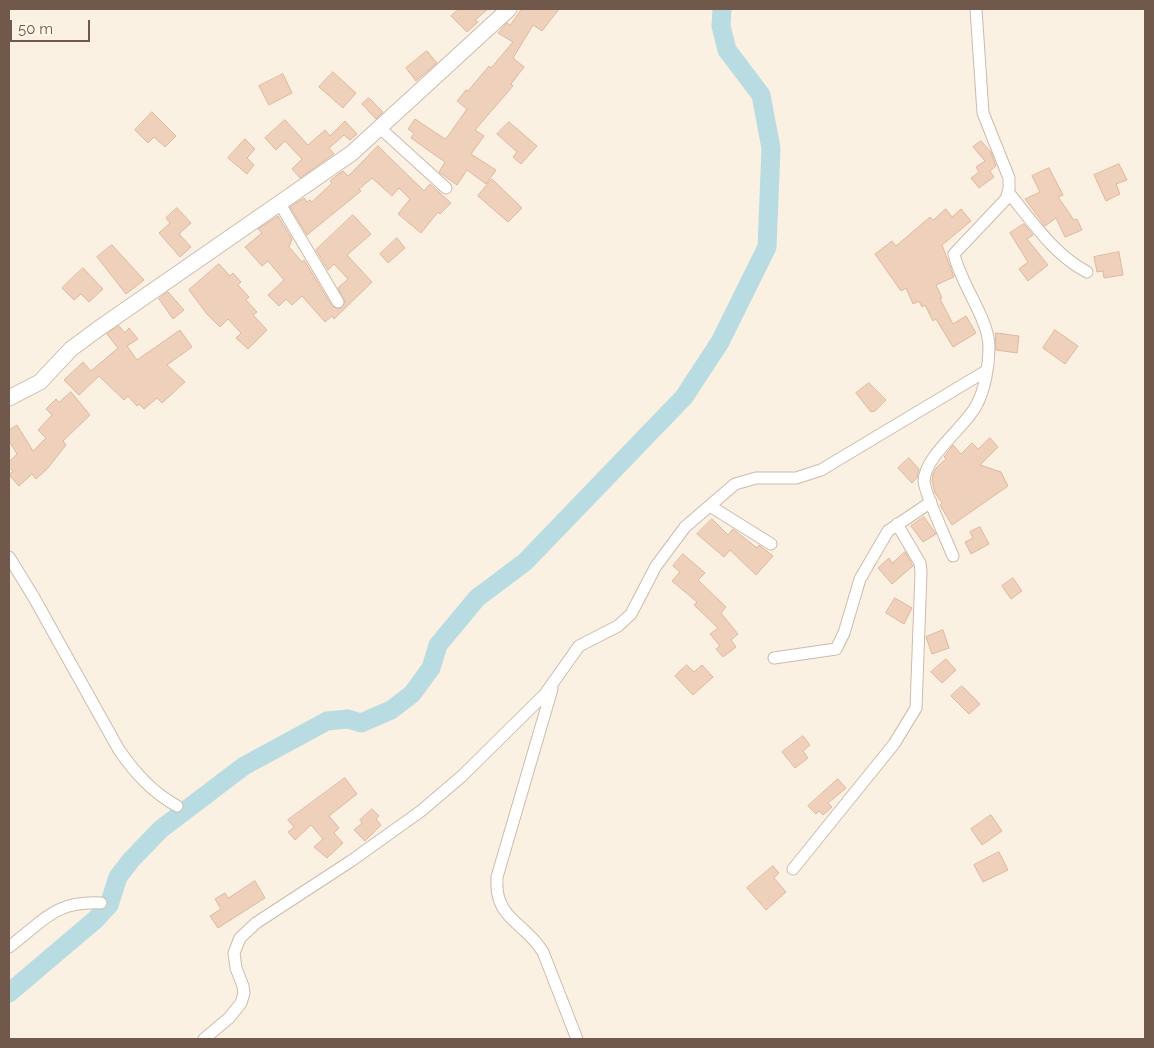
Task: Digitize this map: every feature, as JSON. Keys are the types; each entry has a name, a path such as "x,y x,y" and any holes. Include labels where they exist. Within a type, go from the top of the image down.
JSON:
{"street":[{"path":"9,398 40,382 71,349 98,328 352,153 509,9"},
{"path":"953,556 924,482 928,467 976,405 986,371 989,345 985,329 954,254 1006,199 1009,178 989,133 983,113 976,9"},
{"path":"380,128 446,188"},
{"path":"1008,192 1057,251 1072,264 1087,272"},
{"path":"280,204 338,302"},
{"path":"204,1039 229,1018 241,1003 244,993 236,968 234,953 240,938 256,923 421,811 462,776 546,694 579,646 618,626 631,614 656,566 685,527 742,481 756,478 796,478 821,470 986,371"},
{"path":"774,658 836,649 844,633 860,579 888,531 931,502"},
{"path":"710,506 771,544"},
{"path":"793,869 894,744 916,708 921,572 920,563 897,524"},
{"path":"9,557 33,596 119,750 131,767 157,795 177,806"},
{"path":"555,681 497,876 496,890 498,901 506,913 537,942 543,952 577,1039"},
{"path":"9,947 48,915 68,904 101,903"}],"building":[{"path":"459,9 488,9 475,20 478,22 467,32 451,16"},
{"path":"522,9 559,9 542,31 533,25 513,58 524,67 511,84 513,86 475,130 484,136 471,154 496,170 486,184 467,170 457,185 439,172 445,162 411,138 414,133 408,129 415,119 445,139 448,136 467,109 457,101 489,66 491,68 513,42 498,33 507,23 510,25"},
{"path":"427,51 437,63 416,81 406,68"},
{"path":"333,72 356,93 343,108 319,87"},
{"path":"283,74 292,93 269,105 259,86"},
{"path":"369,98 383,112 376,119 362,104"},
{"path":"152,112 176,136 165,147 154,137 148,143 135,130"},
{"path":"285,120 308,145 325,130 330,136 345,121 357,134 350,140 344,135 329,148 334,154 300,178 292,169 302,159 285,141 276,150 265,138"},
{"path":"509,122 537,146 521,164 513,157 517,152 497,134"},
{"path":"245,139 255,149 247,158 254,165 247,174 228,158"},
{"path":"981,141 991,152 996,166 990,171 994,177 979,188 971,178 979,172 976,167 985,161 973,147"},
{"path":"378,146 424,191 430,184 451,203 440,214 438,212 421,233 398,214 410,199 399,188 392,196 372,178 359,189 361,191 307,235 290,207 304,198 307,202 310,200 312,202 332,183 330,181 343,171 348,176"},
{"path":"1119,164 1127,180 1116,184 1120,194 1106,201 1094,175"},
{"path":"1049,168 1063,195 1058,197 1074,220 1077,219 1082,230 1065,237 1056,218 1045,226 1025,199 1040,192 1032,176"},
{"path":"492,179 522,208 508,222 478,196"},
{"path":"177,208 191,223 179,234 191,247 180,257 159,233 170,223 166,218"},
{"path":"946,209 952,217 961,209 971,221 942,245 954,277 936,285 942,298 940,299 953,324 966,316 976,333 953,347 936,319 933,321 925,305 922,307 919,301 913,304 906,288 901,291 875,254 892,241 896,246 930,217 933,220"},
{"path":"353,215 371,234 347,255 372,282 334,319 332,316 325,322 302,296 292,305 286,299 279,306 268,295 284,280 268,261 262,266 245,247 262,233 258,229 278,216 292,239 289,247 302,262 304,260 332,306 339,309 345,302 338,288 348,279 334,264 328,270 316,250"},
{"path":"1024,224 1033,235 1027,239 1048,265 1028,281 1019,269 1028,262 1010,233"},
{"path":"397,238 405,248 388,263 380,254"},
{"path":"112,245 144,280 126,294 97,257"},
{"path":"1119,252 1123,275 1104,278 1103,271 1097,272 1094,257"},
{"path":"219,264 230,276 233,273 241,282 238,285 249,297 246,300 257,312 253,315 267,330 248,349 236,338 241,333 228,319 220,327 206,313 189,290"},
{"path":"83,268 103,289 89,302 81,294 74,300 62,288"},
{"path":"168,292 184,310 173,319 159,299"},
{"path":"119,326 125,333 129,328 138,339 127,346 137,360 180,330 192,347 167,365 185,382 162,403 157,398 144,409 139,404 137,406 128,396 124,400 99,376 79,395 64,380 83,362 91,371 118,348 107,334"},
{"path":"1055,330 1078,346 1065,364 1043,348"},
{"path":"996,333 1019,336 1017,353 996,350"},
{"path":"869,383 886,400 875,411 871,412 856,393"},
{"path":"71,392 90,415 63,441 66,445 48,468 36,479 32,474 19,486 9,475 13,471 9,467 9,462 17,454 9,441 9,430 17,425 33,451 46,438 38,430 52,415 46,409 56,399 59,402"},
{"path":"990,438 998,447 980,465 1001,472 1008,486 952,525 935,493 932,481 933,474 936,468 946,459 944,457 953,445 961,454 972,443 978,449"},
{"path":"909,458 919,469 917,478 912,483 898,468"},
{"path":"924,517 936,534 923,542 911,526"},
{"path":"712,519 728,535 733,529 757,548 759,545 773,556 756,575 730,550 724,557 697,534"},
{"path":"980,527 989,544 971,554 965,542 973,538 970,532"},
{"path":"905,552 913,566 892,584 878,568 889,558 892,563"},
{"path":"683,554 705,573 698,580 726,607 721,613 738,634 731,640 736,647 723,657 716,649 720,646 710,634 718,628 694,605 697,602 672,581 680,572 673,566"},
{"path":"1013,578 1022,591 1011,599 1002,586"},
{"path":"895,598 912,608 904,624 886,613"},
{"path":"943,630 949,648 932,654 926,637"},
{"path":"946,659 956,670 942,683 931,672"},
{"path":"687,665 694,672 702,665 713,677 693,695 675,676"},
{"path":"962,686 980,704 969,714 951,696"},
{"path":"803,736 810,745 803,751 808,758 795,768 782,752"},
{"path":"345,778 357,794 329,816 339,828 334,833 343,843 327,858 314,847 323,839 311,825 295,840 288,832 294,827 288,820"},
{"path":"838,779 846,788 828,803 832,807 823,815 819,811 816,814 808,806"},
{"path":"372,809 379,816 376,819 381,825 365,841 354,830 362,823 360,820"},
{"path":"991,815 1002,831 982,845 971,829"},
{"path":"999,852 1008,870 983,882 974,865"},
{"path":"773,866 779,873 774,878 786,892 766,910 747,888"},
{"path":"255,881 265,898 218,928 210,916 221,909 215,899 225,893 228,898"}],"waterway":[{"path":"9,993 95,920 109,905 118,877 131,860 161,829 244,766 327,721 348,719 361,723 391,710 412,694 431,668 438,645 477,598 525,562 684,397 720,342 767,247 771,148 761,95 727,50 721,26 722,9"}]}
